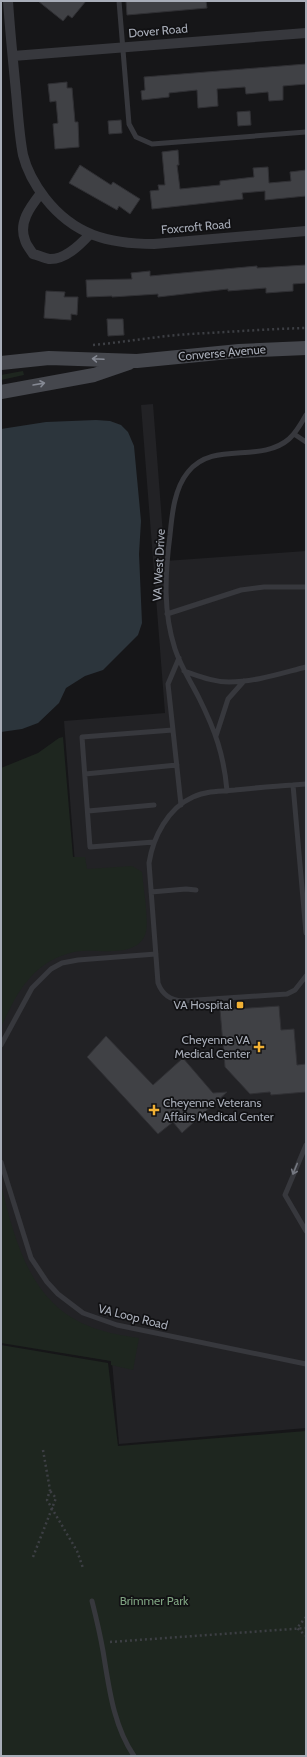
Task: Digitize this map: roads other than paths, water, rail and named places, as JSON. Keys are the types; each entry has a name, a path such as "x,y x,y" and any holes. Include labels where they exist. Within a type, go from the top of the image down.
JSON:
{"main road":[{"name":"Converse Avenue","path":"1,363 49,358 137,361 238,351 306,348"},
{"name":"Converse Avenue","path":"1,392 94,375 137,361"}],"street":[{"name":"Foxcroft Road","path":"8,1 19,126 24,155 32,179 41,193 52,208 71,225 109,241 131,244 154,244 306,231"},
{"name":"Dover Road","path":"12,56 306,33"},
{"path":"41,193 29,209 23,224 24,240 33,254 50,259 63,256 77,248 90,234"}],"lane":[{"path":"119,1 129,124 136,137 152,144 306,132"},
{"name":"VA West Drive","path":"227,790 225,766 216,737 184,671 170,634 167,614 166,576 171,524 178,489 188,471 204,460 220,454 270,449 288,440 294,434 306,415"},
{"path":"294,434 306,442"},
{"path":"167,614 241,590 264,587 306,587"},
{"path":"179,658 168,684 181,805"},
{"path":"184,671 205,679 219,681 244,681 306,667"},
{"path":"216,737 228,699 244,681"},
{"path":"154,842 90,847 82,737 173,730"},
{"path":"84,774 177,765"},
{"path":"306,784 207,792 192,797 181,805 165,822 154,842 149,863 158,983 160,990 170,998 175,1001 287,994 295,990 306,976"},
{"path":"293,785 306,933"},
{"path":"88,811 154,805"},
{"path":"151,892 186,889 196,890"},
{"path":"1,1045 32,988 51,970 62,963 78,960 156,954"},
{"path":"306,1145 285,1195 306,1231"},
{"name":"VA Loop Road","path":"1,1162 31,1258 47,1282 70,1304 94,1318 117,1325 306,1364"},
{"path":"92,1600 110,1696 123,1735 134,1756"}],"place":[{"name":"VA Hospital","path":"240,1005"},
{"name":"Cheyenne VA Medical Center","path":"259,1047"},
{"name":"Cheyenne Veterans Affairs Medical Center","path":"154,1110"}],"park label":[{"name":"Brimmer Park","path":"154,1601"}]}
